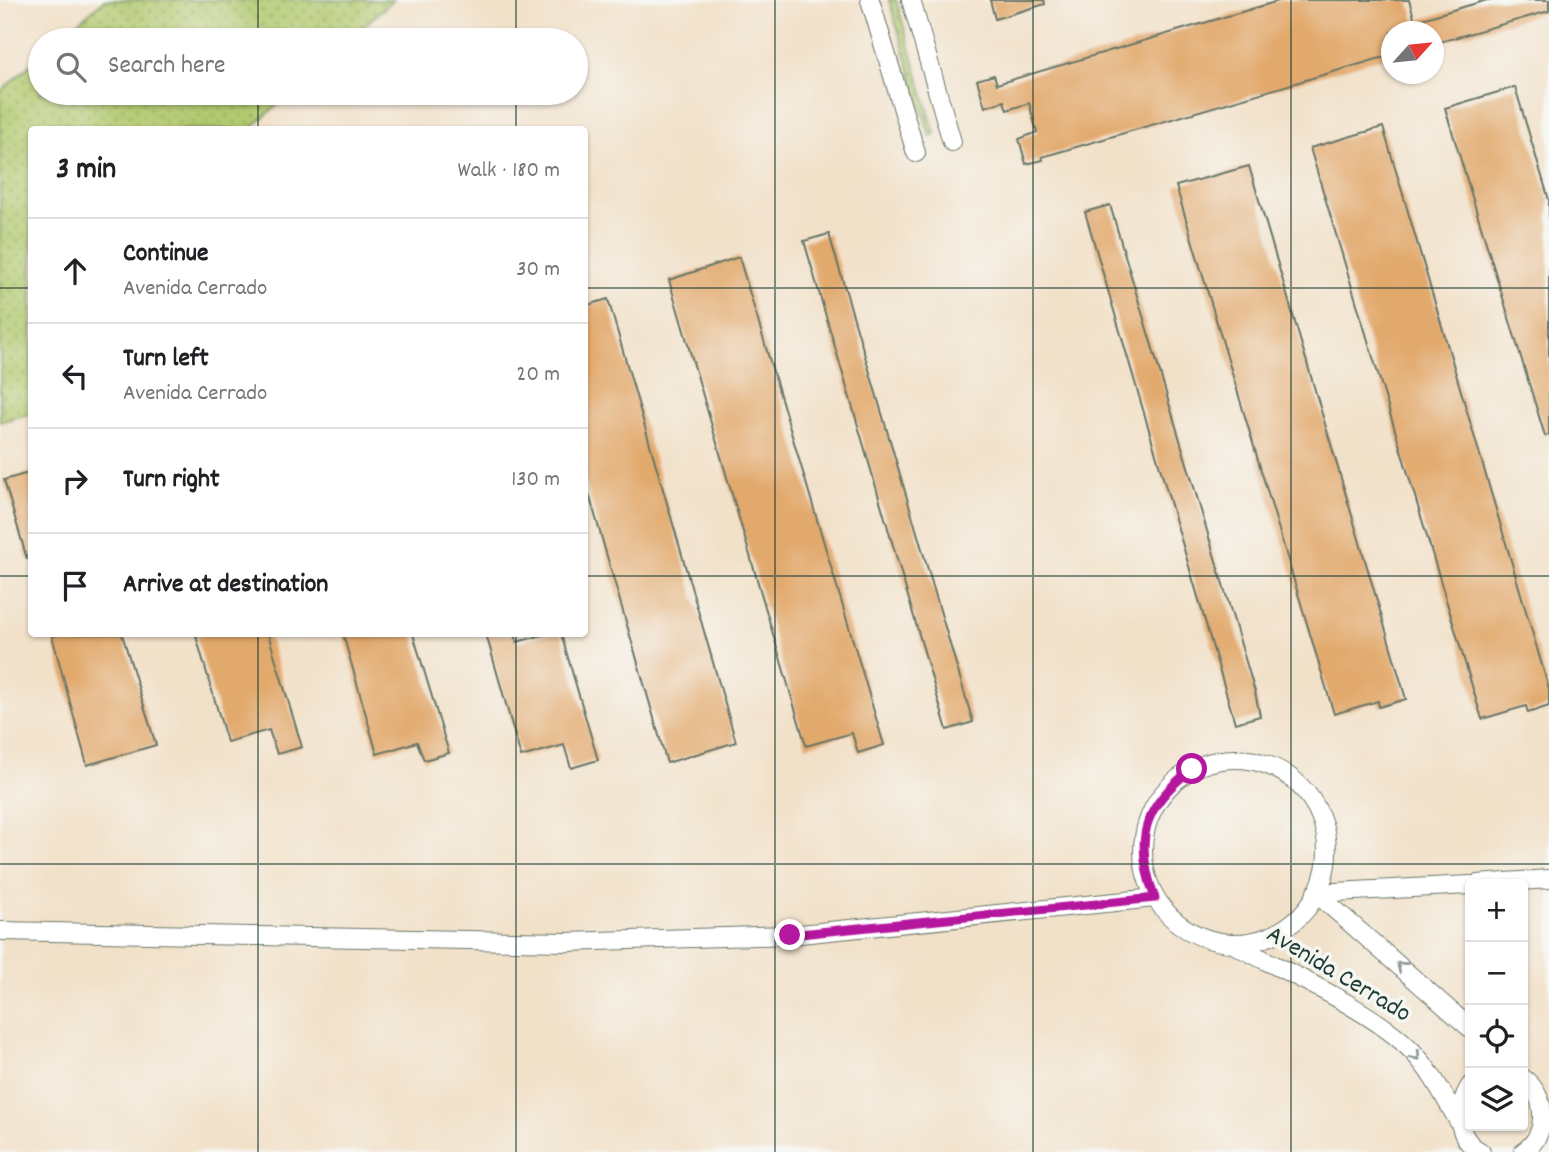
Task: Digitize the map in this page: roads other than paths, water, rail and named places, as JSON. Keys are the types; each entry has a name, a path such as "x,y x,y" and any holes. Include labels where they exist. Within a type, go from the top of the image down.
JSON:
{"street":[{"path":"870,0 916,153"},
{"path":"911,0 952,142"},
{"name":"Avenida Cerrado","path":"1233,944 1264,940 1292,925 1316,893 1325,873 1326,841 1318,811 1306,794 1276,768 1248,760 1219,760 1192,769 1169,786 1152,809 1143,837 1144,868 1155,898 1175,922 1193,933 1202,938 1233,944 1383,1028 1412,1051 1429,1072 1472,1150"},
{"path":"1528,881 1549,880"},
{"path":"1316,893 1465,885"},
{"name":"Avenida Cerrado","path":"1316,893 1465,1024"},
{"path":"0,931 566,942 790,935 1155,898"},
{"path":"1528,1082 1549,1103"},
{"path":"1528,1083 1544,1110 1544,1124 1534,1144"},
{"path":"1460,1124 1459,1111 1465,1097"}]}
